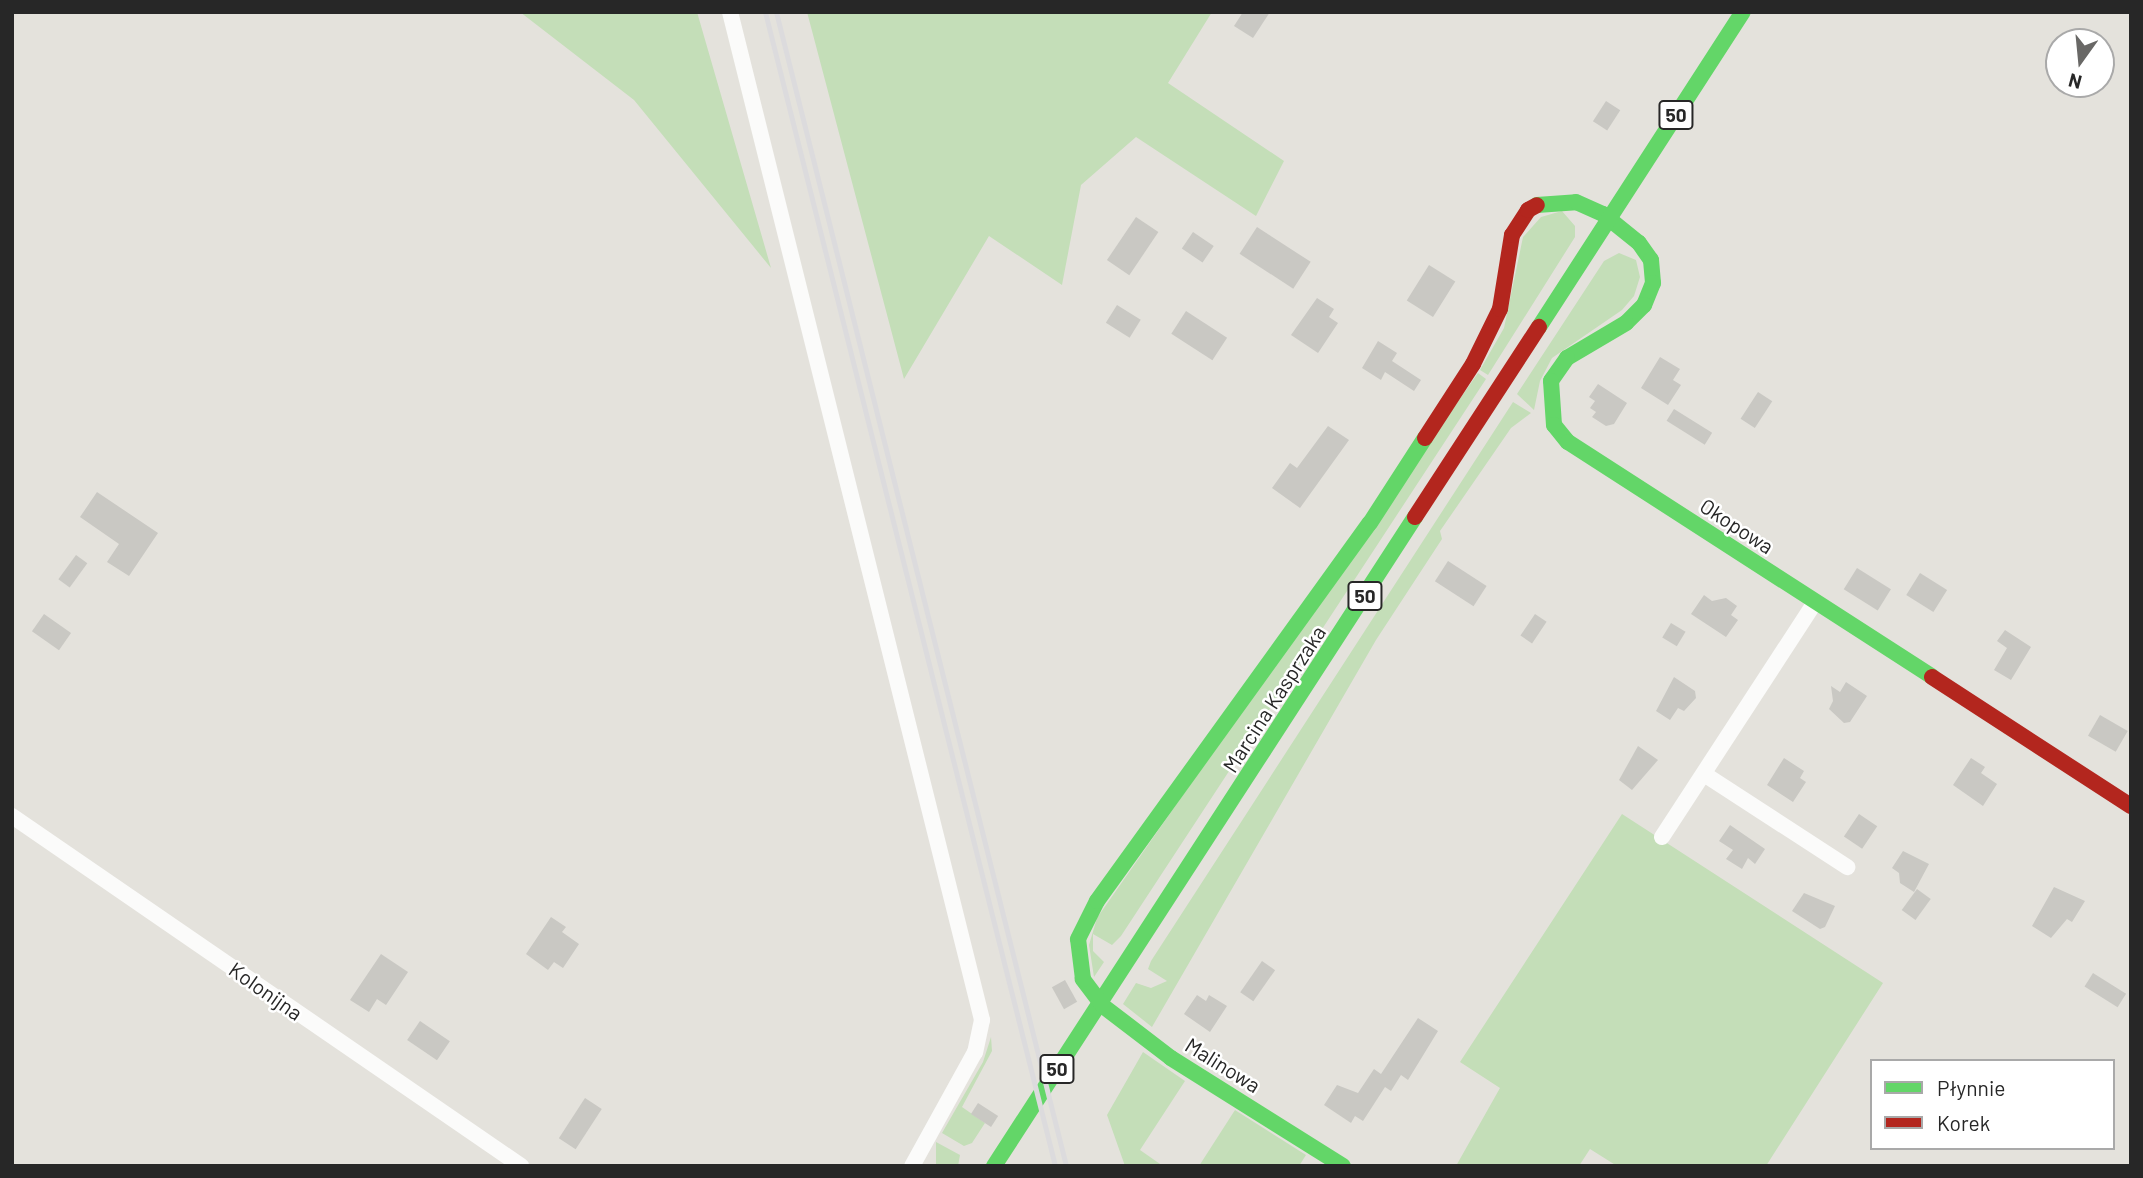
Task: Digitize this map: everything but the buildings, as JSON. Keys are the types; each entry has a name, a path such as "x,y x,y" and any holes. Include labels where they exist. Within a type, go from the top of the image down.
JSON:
{"street":[{"path":"730,12 982,1020 975,1052 912,1166"},
{"name":"Marcina Kasprzaka","path":"994,1166 1743,12"},
{"name":"Marcina Kasprzaka","path":"1089,989 1077,953 1083,926 1363,534 1473,364 1497,319 1517,225 1528,210 1560,199 1608,219"},
{"name":"Okopowa","path":"1608,219 1639,243 1651,260 1653,283 1644,305 1626,323 1558,367 1549,401 1554,425 1569,442 2131,806"},
{"path":"1662,837 1815,602"},
{"path":"1703,774 1847,867"},
{"name":"Kolonijna","path":"12,816 521,1166"},
{"name":"Malinowa","path":"1089,989 1102,1006 1171,1058 1343,1166"}],"green space":[{"path":"520,12 697,12 771,268 634,100"},
{"path":"807,12 1212,12 1168,83 1284,161 1256,216 1136,137 1081,185 1062,285 989,236 904,379"},
{"path":"1562,211 1575,226 1575,237 1488,375 1480,370 1504,328 1523,237 1541,217"},
{"path":"1619,253 1636,260 1640,277 1634,296 1622,310 1552,358 1540,381 1534,410 1517,394 1604,261"},
{"path":"1478,373 1486,379 1121,936 1112,945 1093,934 1093,951 1104,962 1094,977 1089,945 1097,918"},
{"path":"1513,402 1531,413 1511,428 1440,531 1442,539 1376,640 1152,1027 1123,1004 1136,983 1151,988 1167,981 1148,969 1151,961"},
{"path":"1622,814 1883,983 1766,1166 1617,1166 1590,1149 1579,1166 1456,1166 1500,1088 1460,1062"},
{"path":"991,1037 992,1051 962,1107 985,1123 972,1143 964,1146 942,1133 983,1062"},
{"path":"1143,1052 1185,1081 1140,1150 1163,1166 1125,1166 1107,1115"},
{"path":"1235,1110 1306,1155 1299,1166 1199,1166"},
{"path":"936,1142 960,1155 958,1166 936,1166"}],"railway":[{"path":"765,12 1055,1166"},
{"path":"776,12 1066,1166"}],"traffic: fast":[{"path":"1539,327 1743,12"},
{"path":"1537,205 1576,202 1603,214 1639,243 1651,260 1653,283 1644,305 1626,323 1567,358 1551,381 1554,425 1568,442 1932,677"},
{"path":"1343,1166 1171,1058 1103,1006 1083,979 1078,939 1097,901 1370,523 1425,438"},
{"path":"994,1166 1415,517"}],"traffic: jam":[{"path":"1425,438 1473,364 1500,309 1512,235 1528,210 1537,205"},
{"path":"1415,517 1539,327"},
{"path":"1932,677 2131,806"}]}
